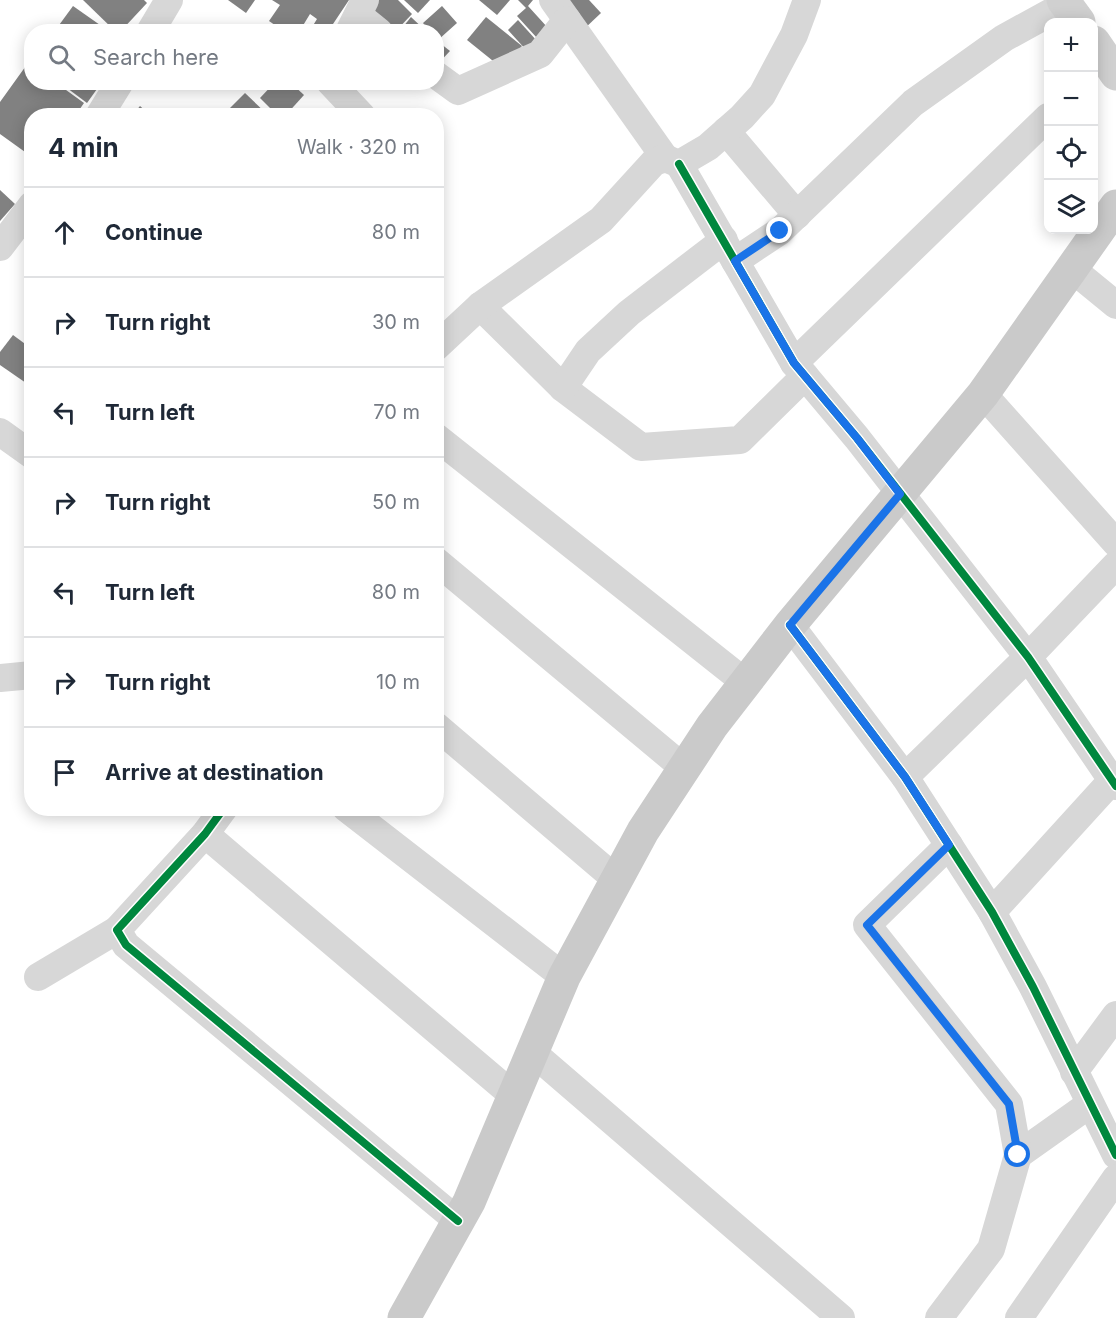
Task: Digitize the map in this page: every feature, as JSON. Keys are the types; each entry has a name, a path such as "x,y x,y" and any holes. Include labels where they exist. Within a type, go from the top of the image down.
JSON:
{"main road":[{"path":"404,1318 469,1202 564,977 644,831 712,726 790,625 983,394 1116,206"}],"street":[{"path":"155,24 169,0"},
{"path":"444,340 480,306 601,220 648,168 660,159 672,161 708,147 726,131 762,95 794,35 807,0"},
{"path":"563,388 588,351 628,313 730,250 780,231 913,104 1004,38 1070,9"},
{"path":"444,81 458,91 540,54 560,10 672,161 730,250 800,369 857,438 1028,657 1114,781 992,912"},
{"path":"104,108 115,90"},
{"path":"338,90 354,108"},
{"path":"480,306 563,388 641,447 740,440 800,369 1044,121"},
{"path":"726,131 797,215"},
{"path":"0,247 24,224"},
{"path":"1072,269 1116,305"},
{"path":"983,394 1116,543"},
{"path":"0,432 24,449"},
{"path":"444,443 746,682"},
{"path":"905,777 1028,657 1116,565"},
{"path":"444,568 685,769"},
{"path":"790,625 905,777 992,912 1033,987 1116,1155"},
{"path":"0,678 24,676"},
{"path":"444,733 617,880"},
{"path":"38,977 117,930 205,834 218,816"},
{"path":"356,816 564,977"},
{"path":"205,834 514,1096"},
{"path":"939,1318 992,1249 1018,1155 1009,1104 867,925 949,845"},
{"path":"117,930 126,945 458,1221"},
{"path":"1074,1072 1116,1015"},
{"path":"532,1052 841,1318"},
{"path":"1018,1155 1090,1104"},
{"path":"1019,1318 1116,1178"}],"building":[{"path":"83,0 144,0 147,3 127,24 108,24"},
{"path":"228,0 255,0 246,13"},
{"path":"272,0 349,0 333,24 314,24 317,19 310,14 304,24 273,24 269,21 280,5"},
{"path":"374,0 398,0 412,14 403,24 377,24 364,11"},
{"path":"404,0 430,0 418,13"},
{"path":"479,0 510,0 497,15"},
{"path":"518,0 533,0 528,6 548,28 537,38 517,16 526,8"},
{"path":"555,0 589,0 601,13 583,30"},
{"path":"73,6 99,24 60,24"},
{"path":"442,6 457,23 444,35 444,24 423,23"},
{"path":"411,17 418,24 405,24"},
{"path":"486,17 522,46 503,69 467,40"},
{"path":"518,20 537,41 527,51 508,30"},
{"path":"444,46 450,51 444,57"},
{"path":"24,69 24,90 66,90 84,103 81,108 24,108 24,151 0,134 0,102"},
{"path":"70,90 96,90 87,103"},
{"path":"268,90 299,90 304,95 292,108 270,108 260,98"},
{"path":"245,93 261,108 230,108"},
{"path":"0,190 15,204 0,221"},
{"path":"13,335 24,343 24,382 0,365 0,352"}],"cycle path":[{"path":"679,164 794,363 857,438 1028,657 1116,786"},
{"path":"790,625 905,777 992,912 1033,987 1116,1155"},
{"path":"218,816 205,834 117,930 126,945 458,1221"}],"route":[{"path":"780,231 735,261 794,363 900,494 790,625 905,777 949,845 867,925 1009,1104 1018,1155"}]}
